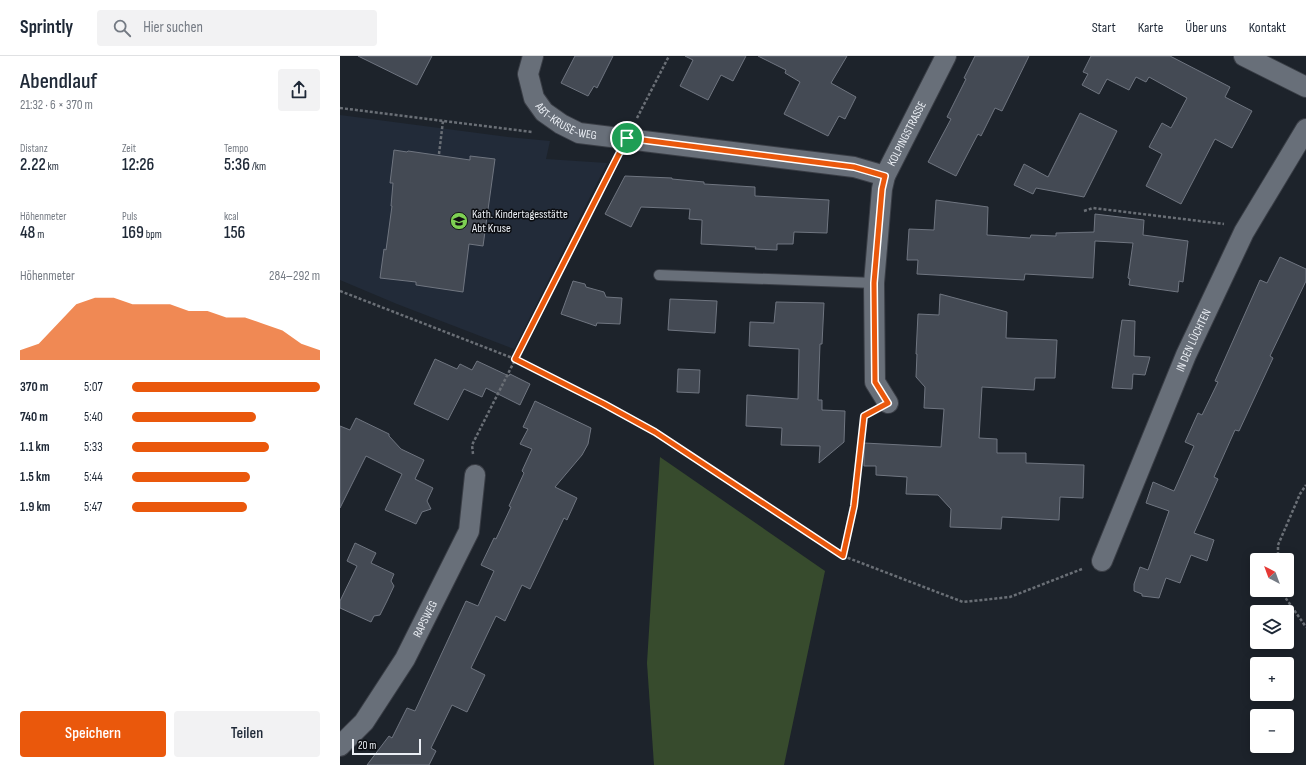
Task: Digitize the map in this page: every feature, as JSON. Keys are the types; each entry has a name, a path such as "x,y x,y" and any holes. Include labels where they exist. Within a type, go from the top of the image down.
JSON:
{"street":[{"name":"ABT-KRUSE-WEG","path":"533,56 528,74 534,98 544,112 561,124 579,133 854,167 885,176"},
{"name":"KOLPINGSTRASSE","path":"888,403 875,382 874,283 882,189 885,176 946,56"},
{"path":"1244,56 1306,87"},
{"name":"IN DEN LÜCHTEN","path":"1102,561 1186,355 1244,232 1306,129"},
{"name":"RAPSWEG","path":"340,746 364,722 405,659 469,531 475,475"}],"lane":[{"path":"659,275 874,283"}],"path":[{"path":"475,475 472,445 669,56"},
{"path":"340,108 536,132 561,124"},
{"path":"440,154 443,121"},
{"path":"1084,212 1093,208 1229,225 1244,232"},
{"path":"340,291 515,359 604,404 655,432 843,556 963,602 1010,598 1102,561"},
{"path":"843,556 854,506 864,416 888,403"},
{"path":"1278,553 1278,546 1300,494 1306,484"},
{"path":"1285,597 1306,626"}],"shaded area":[{"name":"Kath. Kindertagesstätte Abt Kruse","path":"340,115 550,141 546,159 607,163 514,349 397,304 340,280"}],"green space":[{"path":"660,457 825,571 784,765 654,765 647,663"}],"building":[{"path":"358,56 432,56 417,85"},
{"path":"575,56 613,56 597,88 594,86 588,96 561,83"},
{"path":"685,56 746,56 733,81 721,75 708,100 680,86 693,60"},
{"path":"758,56 847,56 831,83 856,97 845,119 839,116 828,136 784,114 800,82 785,73 786,70"},
{"path":"975,56 1029,56 1002,111 995,108 981,136 978,134 956,176 928,162 951,119 947,117 966,79 964,78"},
{"path":"1091,56 1170,56 1230,87 1225,97 1252,111 1232,148 1215,139 1181,204 1146,186 1162,154 1149,147 1162,123 1171,128 1187,98 1149,77 1146,82 1136,77 1129,90 1107,79 1099,94 1082,85 1088,74 1083,72"},
{"path":"1080,113 1117,131 1084,197 1036,188 1033,194 1014,185 1024,164 1048,177"},
{"name":"Kath. Kindertagesstätte Abt Kruse","path":"394,150 470,160 470,156 495,159 483,246 469,244 463,292 416,285 416,282 380,278 384,249 386,250 392,206 393,183 390,183"},
{"path":"625,176 672,178 704,182 704,184 755,187 755,196 829,200 827,233 794,232 793,244 777,244 777,250 755,249 756,247 701,244 702,220 689,219 690,209 641,207 631,227 605,214"},
{"path":"936,200 988,207 987,235 1030,238 1031,235 1056,236 1056,233 1094,232 1095,214 1144,220 1143,235 1188,241 1183,282 1179,281 1178,292 1129,285 1130,279 1128,278 1133,243 1095,241 1093,278 1025,274 1024,280 917,274 918,260 907,260 909,229 934,230"},
{"path":"1280,257 1306,269 1306,281 1270,356 1273,358 1239,431 1235,430 1214,477 1218,479 1194,533 1214,540 1207,561 1191,555 1180,583 1166,578 1159,598 1142,596 1142,594 1134,591 1134,584 1140,567 1148,570 1169,511 1146,503 1153,482 1174,491 1194,446 1185,442 1198,413 1202,415 1218,382 1215,381 1260,280 1267,283"},
{"path":"573,281 585,284 586,287 604,292 606,297 622,298 620,324 597,323 596,326 561,314"},
{"path":"940,294 1007,312 1006,338 1057,340 1055,378 1035,378 1034,390 982,387 979,438 997,439 997,453 1026,453 1026,463 1084,465 1083,498 1060,497 1059,520 1002,517 1001,529 950,527 951,509 938,495 906,494 907,477 876,475 876,466 864,466 864,443 941,447 944,409 924,408 925,387 916,377 918,314 939,315"},
{"path":"670,299 717,301 715,333 668,330"},
{"path":"776,302 824,303 822,344 820,344 818,400 822,400 822,410 845,411 844,442 819,463 820,446 781,445 782,428 746,426 747,395 798,399 799,349 749,346 750,322 774,323"},
{"path":"1122,320 1135,321 1134,356 1150,357 1145,375 1133,374 1132,389 1112,388"},
{"path":"435,359 457,369 460,364 472,370 477,361 509,376 510,374 530,384 520,405 486,388 482,397 464,389 448,420 414,404"},
{"path":"678,369 700,370 699,393 677,392"},
{"path":"535,401 591,428 588,444 582,455 555,487 577,498 567,520 564,518 530,589 522,585 505,621 496,616 471,668 485,675 467,712 452,705 431,748 436,751 429,765 367,765 389,736 392,738 407,708 415,711 466,601 478,606 494,571 481,565 494,538 496,539 511,507 509,506 524,473 522,471 532,449 520,444 528,429 523,427"},
{"path":"356,418 389,434 389,436 401,449 424,460 415,479 433,488 427,501 431,509 422,512 416,524 385,510 402,474 366,456 340,508 340,426 350,430"},
{"path":"355,543 376,553 371,563 394,574 391,581 394,586 387,601 380,615 374,616 371,622 340,608 340,601 357,566 347,561"}],"place":[{"name":"Kath. Kindertagesstätte Abt Kruse","path":"459,221"}],"route":[{"path":"627,138 854,167 885,176 882,189 874,283 875,382 888,403 864,416 854,506 843,556 655,432 604,404 515,359 627,138"}]}
